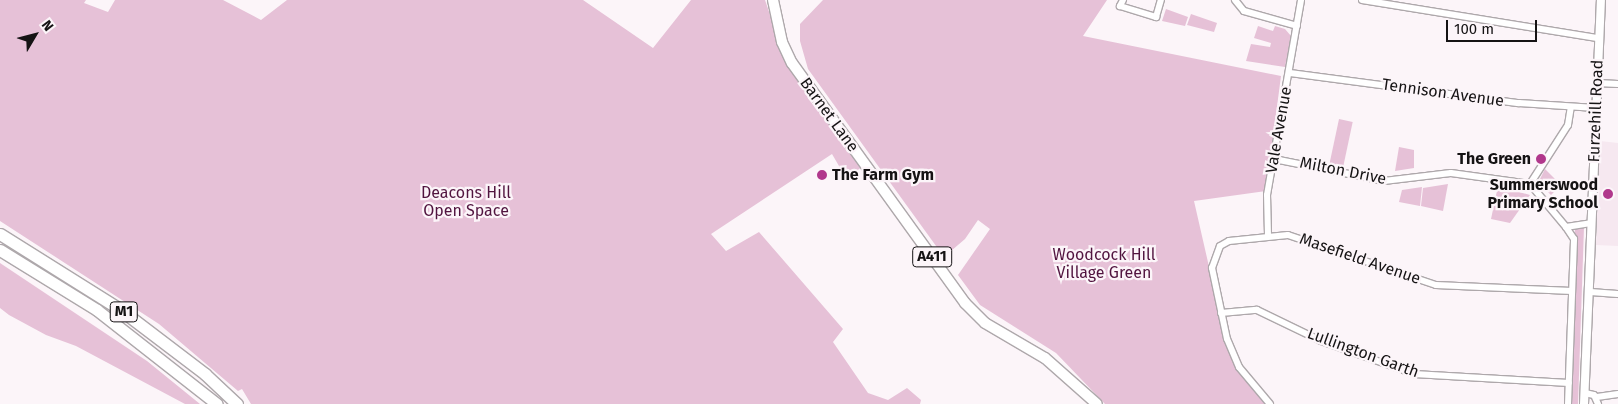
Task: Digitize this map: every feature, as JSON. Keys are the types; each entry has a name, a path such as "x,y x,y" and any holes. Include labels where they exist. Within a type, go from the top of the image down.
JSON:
{"highway":[{"name":"M1","path":"0,234 121,310 205,374 237,404"},
{"name":"M1","path":"0,250 97,310 217,404"}],"main road":[{"name":"Barnet Lane","path":"773,0 782,42 792,63 965,303 985,323 1045,358 1097,404"}],"street":[{"path":"1123,0 1120,6 1156,17 1161,0"},
{"path":"1235,0 1244,11 1297,26"},
{"name":"Vale Avenue","path":"1268,235 1266,207 1301,0"},
{"path":"1362,0 1597,38"},
{"name":"Furzehill Road","path":"1584,404 1590,292 1597,38 1600,0"},
{"name":"Tennison Avenue","path":"1290,73 1519,104 1596,108"},
{"path":"1597,83 1618,84"},
{"path":"1568,404 1574,239 1530,184 1568,125 1571,107"},
{"name":"Milton Drive","path":"1274,159 1384,181 1451,173 1530,184"},
{"path":"1566,227 1591,223"},
{"name":"Masefield Avenue","path":"1221,313 1212,268 1213,257 1220,246 1229,241 1268,235 1297,237 1436,285 1572,290"},
{"path":"1590,292 1618,294"},
{"name":"Lullington Garth","path":"1221,313 1257,310 1321,341 1414,374 1569,383"},
{"path":"1221,313 1239,367 1270,404"},
{"path":"1585,393 1597,401 1618,394"}],"shaded area":[{"name":"Summerswood Primary School","path":"1600,141 1618,143 1618,246 1596,245"}],"green space":[{"name":"Deacons Hill Open Space","path":"0,0 86,0 84,3 108,12 115,0 223,0 261,20 287,0 583,0 653,48 691,0 765,0 786,62 862,167 846,178 832,154 711,234 726,251 759,232 843,329 833,342 868,393 888,400 907,388 921,400 920,404 251,404 242,389 238,391 159,324 0,221"},
{"name":"Woodcock Hill Village Green","path":"823,0 1107,0 1083,36 1281,76 1266,191 1194,201 1226,341 1233,361 1266,404 1105,404 1056,353 980,305 958,275 990,229 978,220 965,239 944,257 808,69 800,41 800,24"},
{"path":"1166,9 1188,17 1185,26 1162,21"},
{"path":"1191,14 1217,23 1214,32 1187,25"},
{"path":"1258,26 1273,31 1275,26 1285,29 1291,36 1285,67 1246,61 1251,44 1270,47 1271,43 1254,38"},
{"path":"1339,119 1353,122 1343,166 1330,163"},
{"path":"1399,147 1414,150 1414,168 1395,171"},
{"path":"1545,169 1561,185 1551,195 1541,185 1536,187"},
{"path":"1448,184 1443,211 1421,206 1423,188"},
{"path":"1498,186 1530,195 1510,223 1491,219"},
{"path":"1422,187 1420,206 1399,202 1402,190"},
{"path":"1584,227 1578,404 1571,404 1575,228"},
{"path":"0,263 147,361 200,404 185,404 76,346 46,335 9,315 0,308"}],"place":[{"name":"The Green","path":"1541,159"},
{"name":"The Farm Gym","path":"822,175"},
{"name":"Summerswood Primary School","path":"1608,194"}]}
